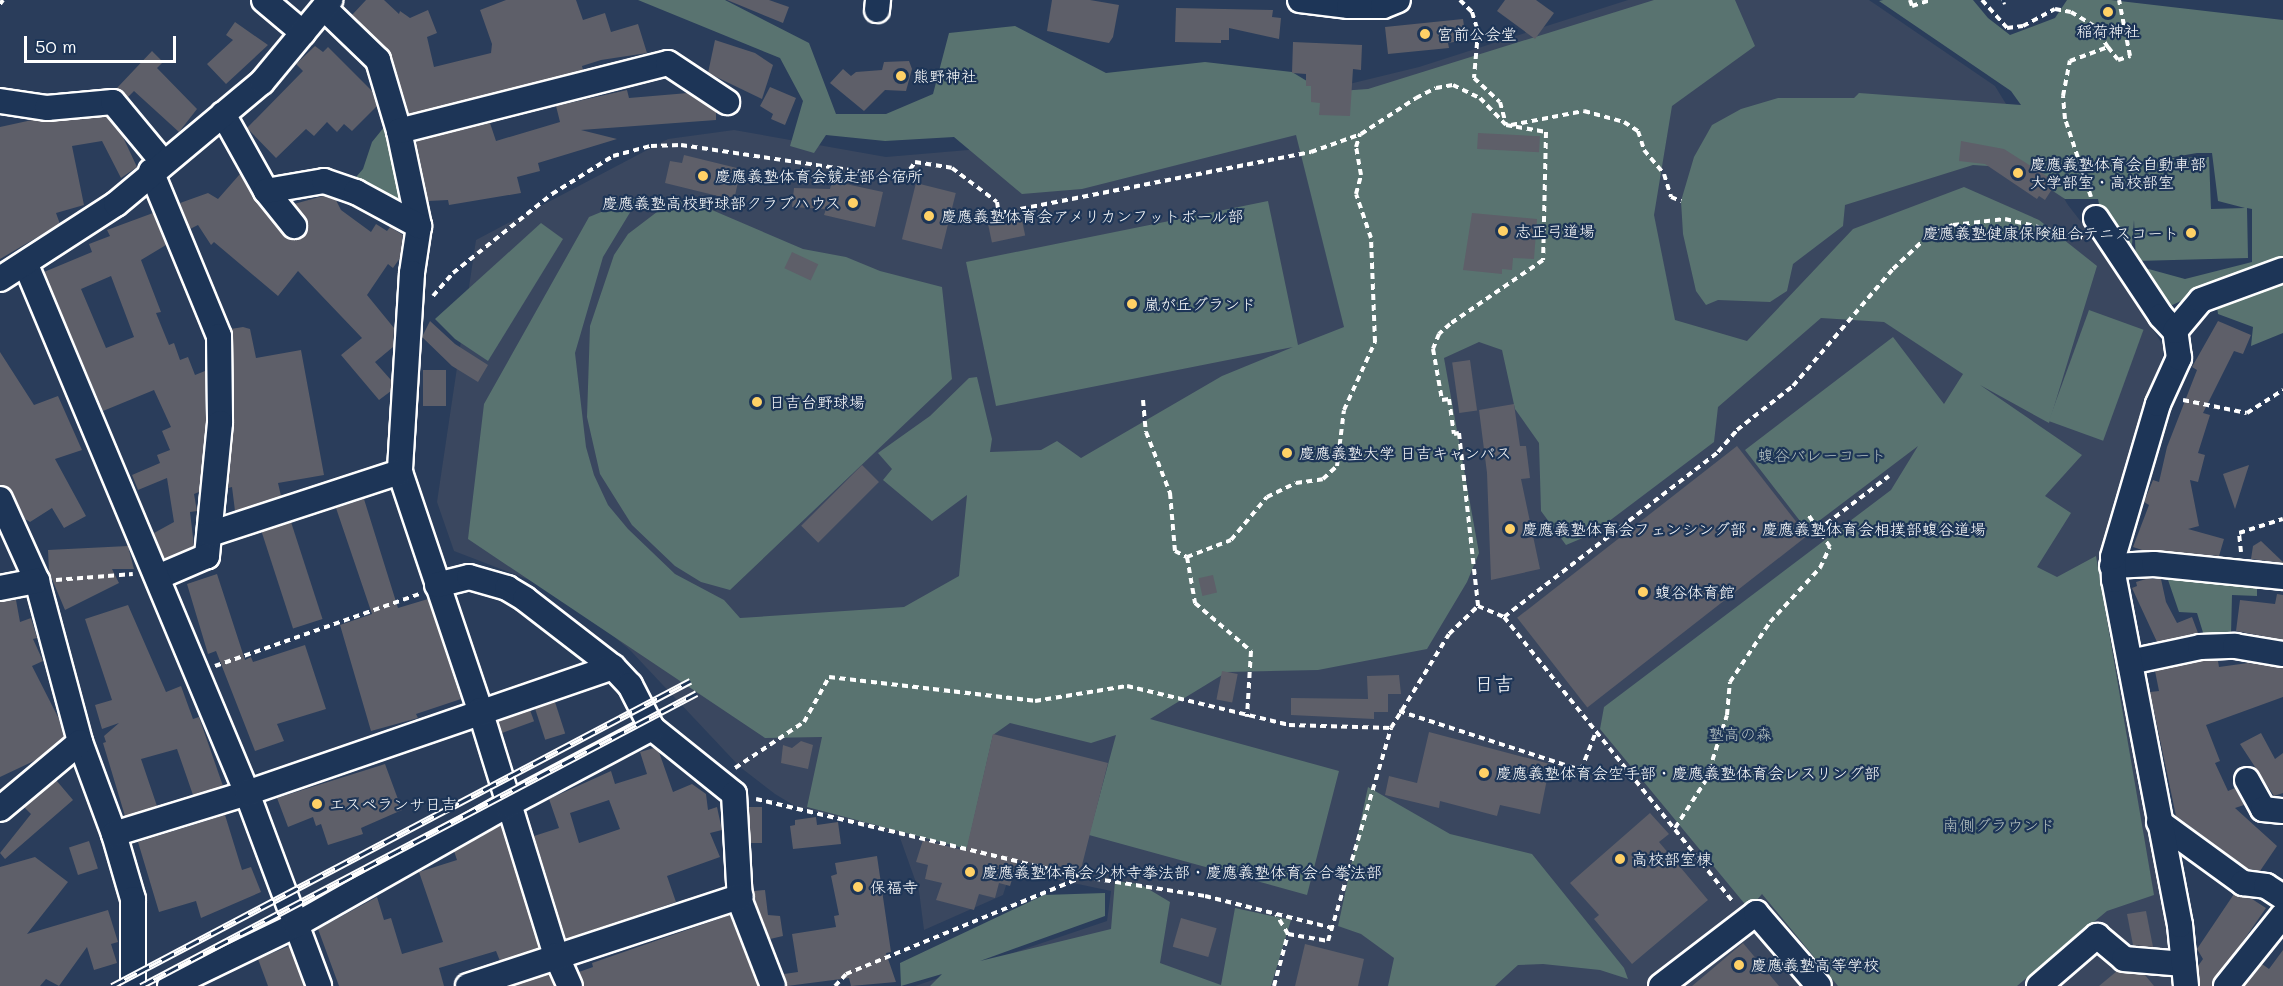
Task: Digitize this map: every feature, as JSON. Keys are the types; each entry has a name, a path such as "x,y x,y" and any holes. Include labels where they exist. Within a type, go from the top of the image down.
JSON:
{"street":[{"path":"264,0 303,33"},
{"path":"1300,0 1349,6 1383,6 1398,0"},
{"path":"0,279 26,265 116,204 157,166 262,82 327,4 378,60 399,131 419,226 412,273 400,472 480,710 507,805 556,955 570,986"},
{"path":"399,131 668,63 727,102"},
{"path":"0,101 47,108 113,102 157,166 219,336 220,423 207,556 156,575"},
{"path":"223,114 266,191 294,226"},
{"path":"266,191 324,181 356,192 419,226"},
{"path":"2039,986 2097,936 2124,958 2185,975 2112,566 2163,392 2179,358 2175,331 2096,218"},
{"path":"26,265 247,793 319,986"},
{"path":"2175,331 2201,300 2283,270"},
{"path":"210,534 400,472"},
{"path":"0,499 37,581 80,742 114,834 133,899 133,986"},
{"path":"2112,566 2154,564 2283,577"},
{"path":"438,586 469,577 507,588 613,667 630,685 652,728 724,787 741,896 772,986"},
{"path":"0,588 37,581"},
{"path":"2130,662 2200,647 2235,646 2283,654"},
{"path":"114,834 247,793 480,710 613,667"},
{"path":"170,986 296,925 507,805 652,728"},
{"path":"0,809 80,742"},
{"path":"2247,780 2263,809 2283,811"},
{"path":"2159,822 2243,883 2266,886 2283,897"},
{"path":"468,986 556,955 741,896"},
{"path":"1661,986 1756,913 1819,986"},
{"path":"2226,986 2283,915"}],"path":[{"path":"0,4 3,0"},
{"path":"1460,0 1472,12 1478,32 1474,78 1500,102 1506,126"},
{"path":"1910,0 1912,6 1931,0"},
{"path":"1982,0 2007,28 2023,26 2055,9 2071,12 2093,25 2118,60 2130,56 2119,0"},
{"path":"2096,218 2084,168 2065,119 2063,96 2070,61 2108,47"},
{"path":"1000,213 1260,164 1311,152 1361,134 1416,98 1436,88 1453,85 1480,98 1506,126 1546,132 1543,260 1450,324 1439,334 1432,349 1442,400 1449,399 1454,435 1459,433 1478,606"},
{"path":"1506,126 1584,111 1624,122 1638,131 1644,150 1664,174 1671,197 1681,201"},
{"path":"1187,557 1231,540 1267,497 1296,483 1323,479 1337,466 1342,453 1344,410 1375,342 1371,238 1356,194 1361,175 1356,147 1361,134"},
{"path":"431,298 453,273 552,194 613,156 651,146 681,145 904,178 915,162 952,168 987,191 997,202 1000,220"},
{"path":"1504,616 1718,452 1737,430 1793,386 1893,269 1929,235 1953,225 2005,219 2083,238 2110,240"},
{"path":"2163,392 2177,398 2247,413 2283,390"},
{"path":"1143,400 1146,432 1170,493 1175,550 1187,557 1195,603 1251,651 1247,717"},
{"path":"1818,530 1890,476"},
{"path":"1675,828 1706,780 1727,715 1730,682 1770,622 1820,568 1830,547 1808,514"},
{"path":"2243,572 2239,533 2283,519"},
{"path":"37,581 156,575"},
{"path":"197,672 438,586"},
{"path":"1478,606 1504,616 1748,920"},
{"path":"1288,934 1328,941 1391,728 1449,634 1478,606"},
{"path":"724,787 804,722 829,677 1035,701 1127,686 1247,717 1289,725 1391,728"},
{"path":"1400,711 1581,770 1596,732"},
{"path":"724,787 1084,877 1205,896 1332,928"},
{"path":"835,986 846,974 1084,877"},
{"path":"1274,986 1288,934 1275,913"}],"shaded area":[{"name":"慶應義塾大学 日吉キャンパス","path":"1628,0 1869,0 1995,86 2068,205 2113,263 2165,349 2113,504 2101,561 2138,785 2162,892 2172,986 915,986 1107,921 1111,891 1011,870 1003,895 924,930 919,891 899,835 795,806 775,794 740,767 629,649 558,591 454,551 437,502 476,240 668,139 734,130 886,157 1135,136 1419,67"}],"green space":[{"path":"638,0 725,0 809,43 836,114 886,114 933,94 949,33 1015,26 1106,73 1205,62 1292,72 1325,92 1368,89 1654,0 1735,0 1755,46 1672,106 1654,215 1675,320 1747,341 1853,229 1964,187 2039,220 2097,266 2049,423 1980,385 2082,455 2045,496 2071,513 2037,567 2057,577 2096,556 2154,895 2107,911 2017,986 1838,986 1762,894 1749,909 1600,729 1604,707 1891,490 1918,446 1807,530 1745,450 1893,337 1944,404 1963,374 1884,322 1821,318 1718,407 1714,442 1592,534 1566,545 1541,511 1539,443 1515,409 1502,350 1479,342 1444,358 1479,553 1467,582 1427,649 1318,670 1227,672 1150,719 1339,771 1307,895 1089,835 1116,735 1091,743 1010,723 993,735 967,849 807,807 822,737 765,738 468,539 484,404 589,217 640,196 603,257 575,353 586,447 594,475 608,505 628,529 675,574 724,600 740,618 904,607 959,576 967,495 932,521 883,480 892,469 878,453 930,416 969,378 977,377 992,439 990,452 1041,450 1057,441 1081,458 1222,376 1293,347 996,406 966,262 1268,201 1298,345 1344,327 1296,135 1082,189 1022,194 954,137 885,141 826,135 814,153 790,146 803,101 780,58"},
{"path":"1973,0 1988,18 2010,35 2055,18 2067,0 2111,0 2283,20 2283,333 2251,346 2253,327 2218,314 2214,285 2162,310 2134,265 2185,279 2252,262 2252,209 2247,208 2248,258 2136,261 2134,220 2131,257 2101,214 2098,199 2065,199 2018,168 1973,165 1845,205 1843,226 1793,264 1787,291 1770,302 1718,300 1706,305 1696,291 1683,234 1681,201 1694,157 1712,125 1741,109 1778,98 1854,98 1859,93 2021,105 2011,91 1879,1","holes":["2212,153 2218,201 2245,208 2211,209 2209,157 2168,158"]},
{"path":"389,121 409,188 401,211 350,184 363,169 372,142"},
{"name":"日吉台野球場","path":"674,199 705,207 803,249 846,257 880,271 942,287 952,379 730,590 701,582 675,566 632,525 600,474 587,417 590,326 614,255 628,234"},
{"path":"541,223 563,239 488,361 455,339 435,319"},
{"path":"2089,310 2144,330 2103,441 2049,421"},
{"path":"2167,577 2257,586 2257,596 2232,595 2231,635 2205,639 2197,613 2179,612"},
{"path":"1368,787 1450,834 1532,854 1624,968 1628,979 1600,970 1543,964 1518,965 1495,986 1388,986 1394,958 1361,934 1338,926"},
{"path":"1115,881 1140,884 1170,902 1160,963 1221,985 1235,908 1291,920 1271,986 930,986 942,974 901,986 900,963 1044,895 1105,893 1105,916 980,961 1111,929"}],"building":[{"path":"366,0 384,0 399,14 400,11 410,18 428,10 437,33 427,37 434,67 491,53 492,44 480,10 506,0 576,0 583,20 605,13 611,32 638,24 647,53 601,60 582,66 583,70 409,114 391,55 352,15"},
{"path":"727,0 769,0 789,7 783,23"},
{"path":"1052,0 1090,0 1119,5 1113,37 1109,43 1047,31"},
{"path":"1505,0 1536,0 1554,13 1535,39 1497,11"},
{"path":"1176,8 1273,10 1272,17 1281,18 1279,39 1229,28 1229,40 1221,40 1221,43 1175,42"},
{"name":"宮前公会堂","path":"1463,19 1466,40 1448,43 1449,48 1388,54 1385,27"},
{"path":"235,22 268,45 226,84 207,64 233,40 226,35"},
{"path":"715,40 755,53 773,65 762,99 708,73"},
{"path":"1293,42 1362,45 1361,70 1353,69 1350,116 1319,115 1320,103 1311,102 1311,86 1306,86 1306,74 1292,73"},
{"path":"315,46 323,52 328,47 372,91 377,106 352,131 344,124 337,132 327,122 314,136 306,129 276,158 247,128 303,71 296,64"},
{"path":"152,51 163,62 157,68 197,109 179,132 134,91 128,97 117,88"},
{"path":"909,61 912,69 906,91 885,90 864,111 830,83 843,69 851,76 856,72 882,70 884,62"},
{"path":"770,87 796,98 785,125 771,119 773,114 760,106"},
{"path":"627,90 629,98 688,93 716,111 716,120 581,130 617,139 538,163 540,171 517,177 521,193 449,205 448,200 428,201 416,141 490,123 496,141 560,122 556,106"},
{"path":"107,117 122,135 137,167 121,178 102,141 72,146 84,205 56,213 60,224 0,259 0,127 32,120"},
{"path":"1478,133 1540,136 1539,152 1477,149"},
{"name":"慶應義塾体育会自動車部 大学部室・高校部室","path":"1961,141 2004,149 2048,177 2046,181 2054,186 2045,200 2039,196 2037,199 1985,164 1959,161"},
{"name":"慶應義塾体育会競走部合宿所","path":"684,155 741,169 734,200 665,183 670,161 682,163"},
{"path":"240,174 255,200 289,239 302,237 307,231 305,218 294,204 323,196 336,200 341,210 371,232 376,224 387,231 390,227 403,235 400,258 393,268 388,264 367,295 394,328 393,347 375,362 391,380 391,391 379,400 341,355 362,338 298,271 278,296 214,242 211,245 198,225 190,229 180,203 208,193 218,199"},
{"name":"慶應義塾高校野球部クラブハウス","path":"832,181 883,192 875,227 824,215 826,209 792,207 794,188 830,189"},
{"name":"慶應義塾体育会アメリカンフットボール部","path":"916,183 956,193 942,249 902,239"},
{"path":"1020,211 1025,235 992,243 987,218"},
{"path":"153,213 166,245 141,260 161,312 156,313 169,345 174,343 180,360 188,357 195,375 205,371 206,422 199,492 194,494 197,511 190,512 194,546 164,559 154,533 174,522 167,478 138,490 132,475 160,463 157,455 170,450 162,431 171,427 154,390 103,411 44,272 92,252 89,244 110,236 107,230","holes":["111,276 134,337 106,348 81,289"]},
{"name":"志正弓道場","path":"1472,213 1537,219 1534,259 1513,258 1512,270 1502,269 1502,274 1463,270"},
{"path":"792,252 818,264 811,281 784,268"},
{"path":"430,321 455,344 488,365 478,382 452,366 422,337"},
{"path":"2218,321 2251,335 2243,354 2234,351 2203,413 2210,415 2198,453 2205,455 2198,482 2190,480 2199,526 2188,529 2224,539 2219,556 2142,550 2133,547 2149,505 2144,502 2153,480 2159,482 2167,447 2197,370 2192,367"},
{"path":"243,327 250,329 256,358 301,350 324,475 278,483 281,496 235,511 232,487 228,488 234,423 231,329"},
{"path":"0,352 34,405 58,396 82,450 55,459 86,516 64,528 52,508 30,522 25,519 13,493 0,485"},
{"path":"1470,360 1477,411 1459,413 1452,363"},
{"path":"423,370 446,370 446,406 423,406"},
{"path":"1514,404 1520,446 1526,446 1530,478 1521,479 1540,569 1491,580 1487,473 1479,410"},
{"name":"蝮谷体育館","path":"1737,446 1807,536 1587,708 1517,618"},
{"path":"862,465 879,482 818,543 801,526"},
{"path":"2249,465 2235,509 2223,474"},
{"path":"364,499 398,608 428,599 461,699 416,714 418,718 371,731 340,625 372,614 336,508"},
{"path":"291,522 323,619 293,629 262,532"},
{"path":"2261,541 2283,563 2251,559 2253,546"},
{"path":"128,546 134,569 112,569 119,583 65,610 49,572 48,550"},
{"path":"217,574 245,660 251,657 253,662 305,645 326,709 277,724 284,741 255,751 216,651 208,654 187,584"},
{"path":"1213,575 1217,593 1202,596 1198,578"},
{"path":"2161,579 2166,602 2177,623 2192,617 2198,633 2157,642 2132,588 2137,586 2136,582"},
{"path":"2277,594 2283,595 2283,640 2236,631 2240,600 2275,604"},
{"path":"16,600 20,622 31,618 37,638 33,639 43,661 32,666 59,719 64,737 36,760 0,777 0,602"},
{"path":"128,605 166,692 181,686 193,719 199,717 223,786 193,795 177,749 141,759 157,806 125,816 103,743 106,742 104,736 119,723 102,729 95,705 112,700 85,619"},
{"path":"2202,661 2218,661 2219,667 2248,663 2283,668 2283,697 2206,725 2220,761 2215,763 2228,791 2235,788 2244,805 2235,808 2277,846 2260,871 2248,869 2176,816 2150,692 2159,691 2155,671"},
{"path":"1222,671 1238,674 1232,703 1216,699"},
{"path":"1399,675 1401,694 1388,694 1388,712 1374,712 1374,719 1291,715 1291,698 1368,699 1367,676"},
{"path":"555,702 565,733 545,740 535,708"},
{"path":"530,710 534,721 502,733 498,722"},
{"name":"慶應義塾体育会空手部・慶應義塾体育会レスリング部","path":"1429,732 1550,764 1540,814 1500,805 1497,816 1440,801 1439,808 1385,795 1389,776 1417,783"},
{"path":"2261,733 2275,759 2283,753 2283,793 2274,796 2240,744"},
{"path":"993,734 1108,763 1080,873 1018,860 1010,886 999,883 995,898 979,894 974,910 936,900 942,883 925,879 928,865 916,862 923,840 966,851"},
{"path":"801,741 813,745 808,769 781,763 783,745 792,748"},
{"path":"654,748 659,752 673,792 692,784 706,794 708,810 717,807 722,830 710,833 720,857 667,876 676,902 566,939 534,836 559,828 549,799 611,771 615,784 647,774 640,752","holes":["609,800 620,829 579,843 570,813"]},
{"path":"385,764 402,810 361,828 363,834 328,845 321,824 316,826 313,817 288,827 277,798"},
{"path":"56,780 73,800 5,859 0,853 31,814 24,807"},
{"path":"749,807 762,807 762,843 749,843"},
{"path":"1650,813 1669,834 1659,842 1708,900 1632,964 1594,919 1599,915 1570,883"},
{"path":"225,815 242,870 251,867 261,892 201,918 196,901 159,912 138,842"},
{"path":"816,817 817,825 838,822 841,844 793,849 790,826 795,825 795,820"},
{"path":"501,825 539,948 500,961 496,951 439,968 444,986 339,986 318,929 377,897 384,920 391,918 402,954 443,942 419,872 457,860 454,851"},
{"path":"89,841 98,869 78,875 69,847"},
{"path":"877,856 891,952 886,953 896,982 851,986 849,978 787,986 784,974 798,972 792,934 836,927 834,916 839,915 831,876 837,874 835,863"},
{"path":"35,857 68,882 27,934 108,910 118,942 111,944 117,963 94,970 87,947 59,986 46,979 40,986 0,986 0,867"},
{"path":"765,890 768,915 780,916 783,936 770,939 755,900 754,891"},
{"path":"2234,894 2252,899 2266,908 2212,986 2200,986 2198,966 2203,959 2197,949"},
{"path":"2146,911 2153,947 2133,945 2127,914"},
{"path":"730,915 758,986 584,986 579,972 593,967 592,963"},
{"path":"1181,918 1217,928 1208,957 1173,947"},
{"name":"慶應義塾高等学校","path":"1743,943 1779,986 1692,986"},
{"path":"1305,944 1364,959 1358,986 1295,986"},
{"path":"289,946 304,986 268,986 258,959"},
{"path":"2283,950 2283,986 2244,986 2262,964 2269,969"},
{"path":"2117,971 2145,975 2154,986 2099,986"},
{"path":"549,974 554,986 514,986"}],"railway":[{"path":"112,986 690,681"},
{"path":"141,986 697,693"}],"place":[{"name":"稲荷神社","path":"2108,12"},
{"name":"宮前公会堂","path":"1425,34"},
{"name":"熊野神社","path":"901,76"},
{"name":"慶應義塾体育会自動車部 大学部室・高校部室","path":"2018,173"},
{"name":"慶應義塾体育会競走部合宿所","path":"703,176"},
{"name":"慶應義塾高校野球部クラブハウス","path":"853,203"},
{"name":"慶應義塾体育会アメリカンフットボール部","path":"929,216"},
{"name":"志正弓道場","path":"1503,231"},
{"name":"慶應義塾健康保険組合テニスコート","path":"2191,233"},
{"name":"嵐が丘グランド","path":"1132,304"},
{"name":"日吉台野球場","path":"757,402"},
{"name":"慶應義塾大学 日吉キャンパス","path":"1287,453"},
{"name":"慶應義塾体育会フェンシング部・慶應義塾体育会相撲部蝮谷道場","path":"1510,529"},
{"name":"蝮谷体育館","path":"1643,592"},
{"name":"慶應義塾体育会空手部・慶應義塾体育会レスリング部","path":"1484,773"},
{"name":"エスペランサ日吉","path":"317,804"},
{"name":"高校部室棟","path":"1620,859"},
{"name":"慶應義塾体育会少林寺拳法部・慶應義塾体育会合拳法部","path":"970,872"},
{"name":"保福寺","path":"858,887"},
{"name":"慶應義塾高等学校","path":"1739,965"}],"district":[{"name":"日吉","path":"1494,683"}],"park label":[{"name":"蝮谷バレーコート","path":"1822,455"},
{"name":"塾高の森","path":"1740,734"},
{"name":"南側グラウンド","path":"1999,825"}]}
